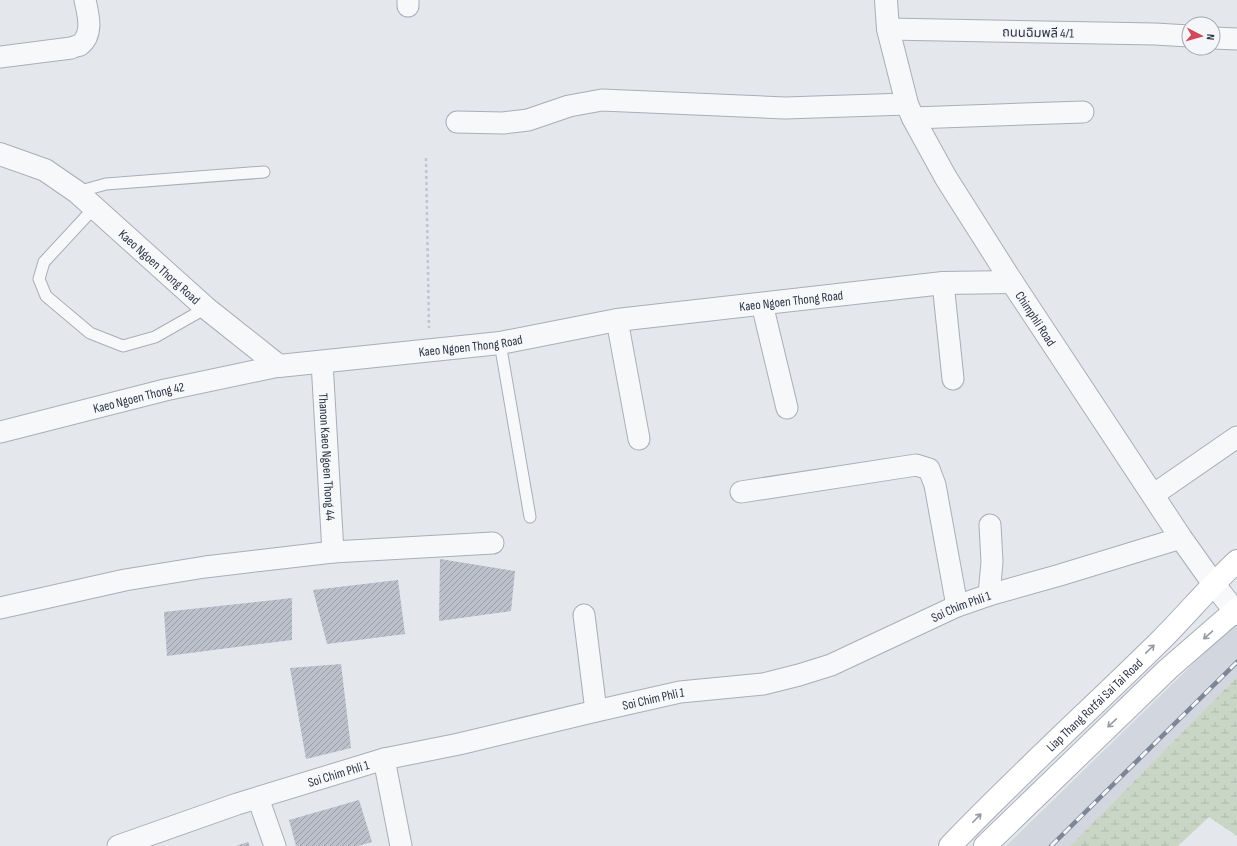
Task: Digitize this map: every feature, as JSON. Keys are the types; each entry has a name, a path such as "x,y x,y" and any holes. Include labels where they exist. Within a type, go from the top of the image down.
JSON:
{"main road":[{"name":"Liap Thang Rotfai Sai Tai Road","path":"950,846 998,796 1162,639 1213,583 1237,561"},
{"name":"Liap Thang Rotfai Sai Tai Road","path":"985,846 1168,668 1236,611"}],"street":[{"path":"0,57 71,48 80,45 88,31 90,21 85,0"},
{"name":"Chimphli Road","path":"886,0 888,29 910,111 946,178 1012,282 1182,538 1213,583 1236,611"},
{"name":"ถนนฉิมพลี 4/1","path":"888,29 1181,36"},
{"path":"1221,38 1237,39"},
{"path":"456,122 503,123 528,120 569,106 602,100 785,108 910,111 1083,112"},
{"name":"Kaeo Ngoen Thong Road","path":"0,154 46,170 77,192 206,308 279,366 500,343 617,320 943,284 1012,282"},
{"path":"943,284 953,379"},
{"path":"762,304 787,408"},
{"path":"617,320 639,438"},
{"name":"Thanon Kaeo Ngoen Thong 44","path":"322,362 333,552"},
{"name":"Kaeo Ngoen Thong 42","path":"0,432 165,390 279,366"},
{"path":"1154,495 1237,437"},
{"path":"741,492 916,465 929,469 935,485 957,606"},
{"path":"989,595 992,562 990,525"},
{"name":"Soi Chim Phli 1","path":"118,846 258,798 384,759 459,744 596,710 680,692 763,684 799,675 831,665 957,606 989,595 1182,538"},
{"path":"0,608 125,580 205,567 333,552 493,543"},
{"path":"584,615 596,710"},
{"path":"384,759 401,846"},
{"path":"258,798 275,846"}],"lane":[{"path":"77,192 106,184 264,172"},
{"path":"94,208 44,262 39,279 46,296 90,333 123,346 155,337 206,308"},
{"path":"500,343 530,517"}],"path":[{"path":"426,158 429,351"}],"shaded area":[{"path":"1237,621 1237,677 1070,846 1006,846"}],"green space":[{"path":"1237,677 1237,836 1209,817 1178,846 1070,846"}],"building":[{"path":"440,559 515,571 511,611 439,621"},
{"path":"398,580 405,634 327,644 313,590"},
{"path":"292,598 292,640 167,656 164,612"},
{"path":"341,664 351,748 306,759 290,668"},
{"path":"359,800 372,842 358,846 296,846 289,820"},
{"path":"248,842 250,846 236,846"}],"railway":[{"path":"1051,846 1237,662"}]}
